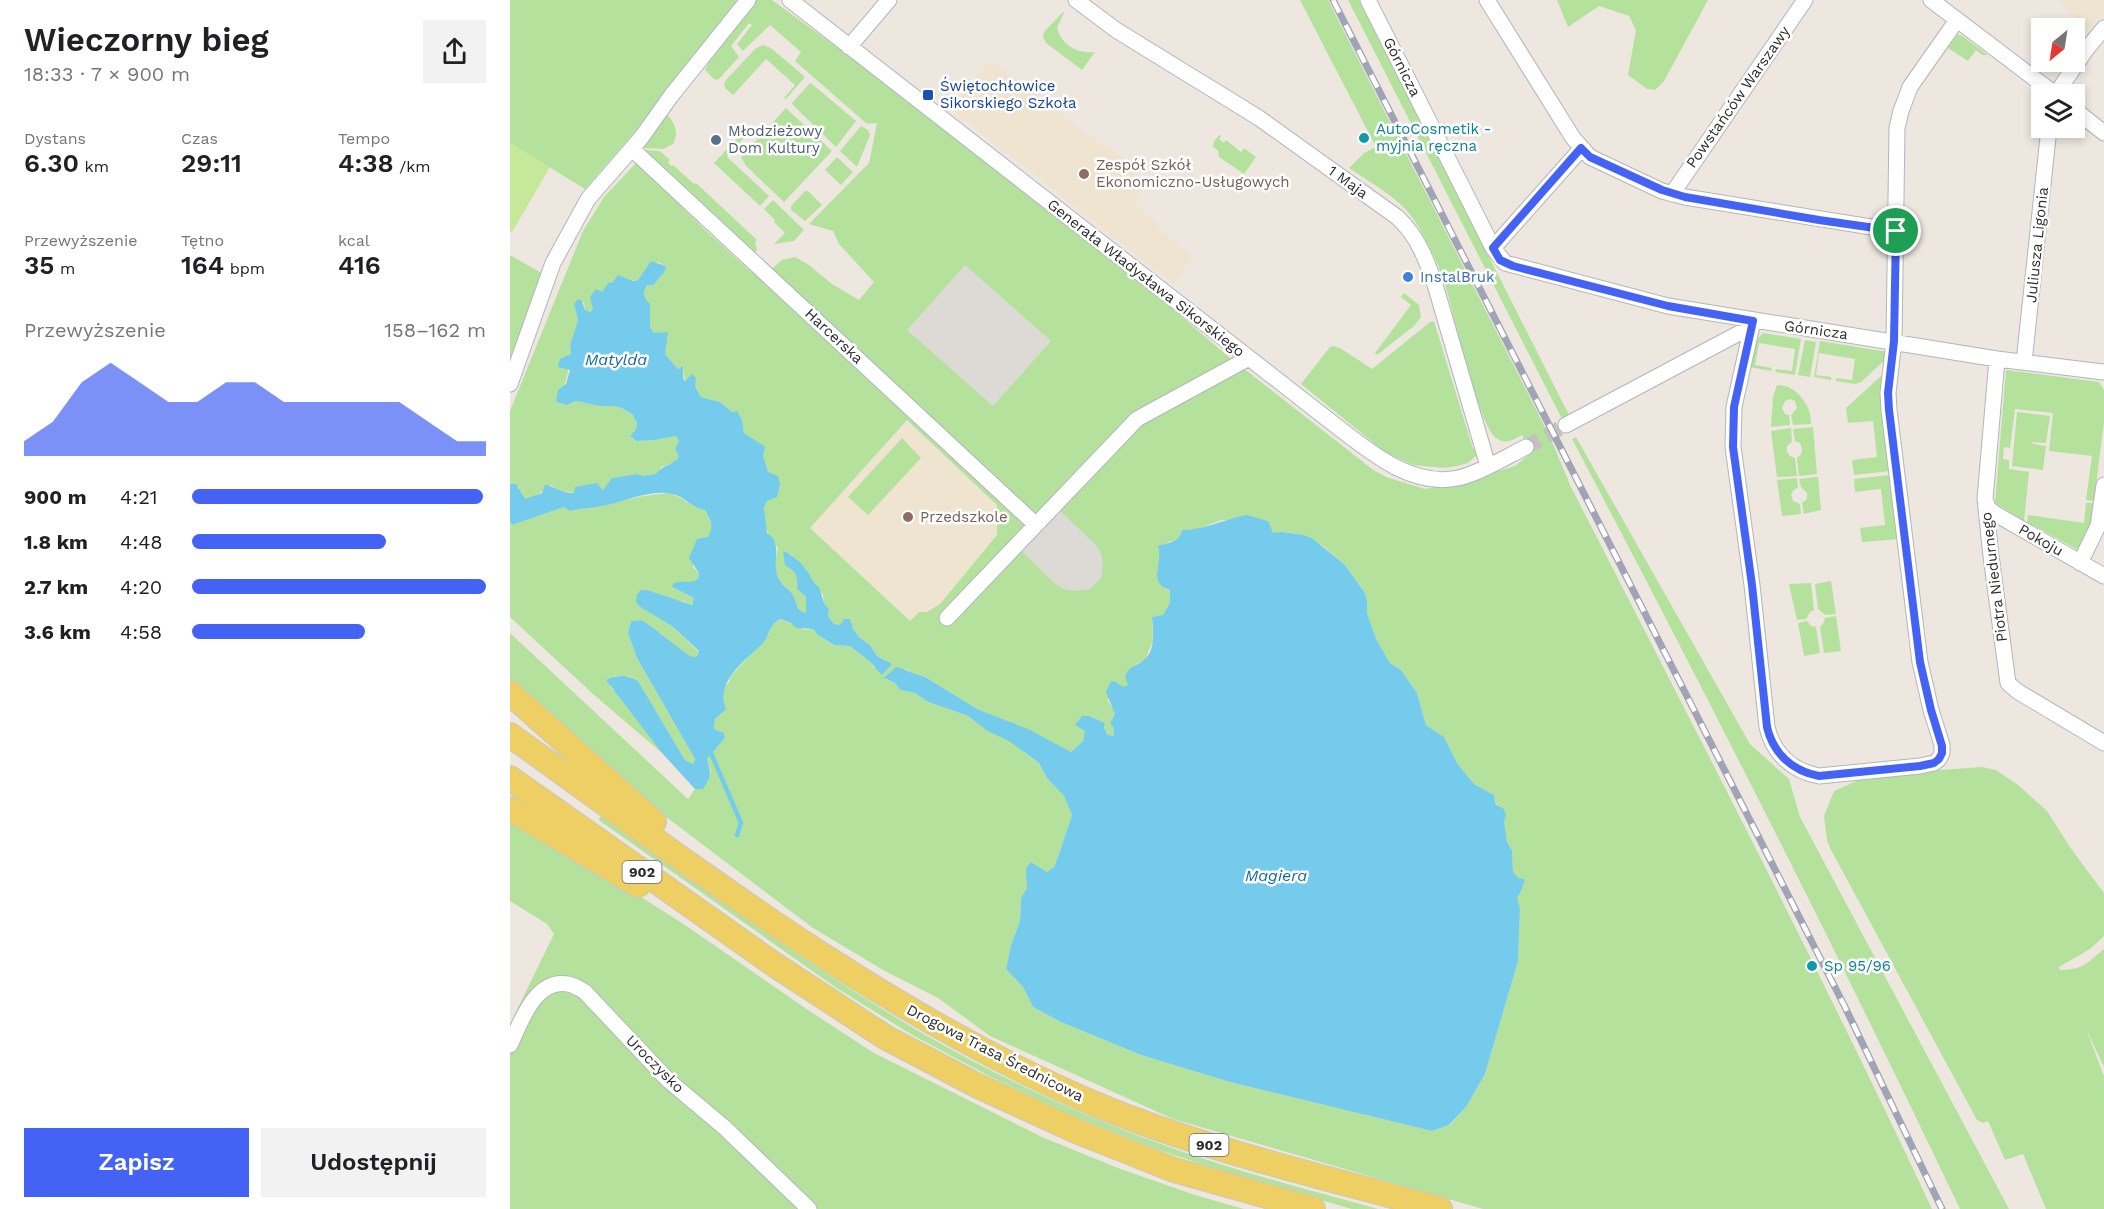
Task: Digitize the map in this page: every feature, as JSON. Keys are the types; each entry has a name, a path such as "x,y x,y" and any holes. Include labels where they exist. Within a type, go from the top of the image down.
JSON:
{"main road":[{"path":"510,693 743,902"},
{"name":"Drogowa Trasa Średnicowa","path":"510,735 743,902 871,987 933,1024 1005,1062 1095,1104 1180,1137 1440,1209"},
{"name":"902","path":"510,778 775,965 885,1036 976,1085 1056,1122 1174,1170 1313,1209"},
{"path":"510,809 775,965"}],"street":[{"path":"510,384 553,263 596,190 632,149 748,0"},
{"name":"Generała Władysława Sikorskiego","path":"790,0 1362,446 1396,468 1422,476 1458,478 1526,447"},
{"path":"849,47 889,0"},
{"name":"1 Maja","path":"1076,0 1116,30 1274,129 1397,217 1410,230 1428,264 1436,288 1488,466"},
{"name":"Górnicza","path":"1368,0 1500,260 1513,266 1668,306 1997,359 2104,372"},
{"path":"1487,0 1573,138 1590,157 1672,194 1745,208 1896,231"},
{"name":"Powstańców Warszawy","path":"1672,194 1805,0"},
{"path":"1930,0 2042,84"},
{"path":"1753,321 1734,407 1733,447 1752,585 1767,727 1774,748 1783,758 1802,771 1819,776 1934,763 1942,753 1942,746 1922,676 1918,650 1888,393 1894,341 1898,128 1901,111 1910,87 1957,20"},
{"path":"2085,51 2104,28"},
{"path":"2085,51 2104,44"},
{"path":"2085,118 2104,133"},
{"name":"Juliusza Ligonia","path":"2024,362 2048,138"},
{"path":"1493,248 1581,148"},
{"name":"Harcerska","path":"632,149 1035,524"},
{"path":"1566,425 1745,330 1753,321"},
{"path":"946,618 1137,419 1249,358"},
{"name":"Piotra Niedurnego","path":"1997,359 1985,499 2008,683 2017,691 2104,743"},
{"path":"2080,563 2098,526 2104,485"},
{"name":"Pokoju","path":"1985,499 1988,508 1994,513 2104,576"},
{"name":"Uroczysko","path":"510,1045 529,1005 547,987 557,983 570,984 585,992 668,1080 724,1128 809,1209"}],"shaded area":[{"path":"2058,0 2104,0 2104,15 2090,30 2085,25 2085,18 2077,18"},
{"name":"Zespół Szkół Ekonomiczno-Usługowych","path":"990,60 1087,134 1138,167 1130,180 1143,190 1134,204 1159,223 1156,227 1193,256 1174,284 951,109"},
{"path":"965,265 1051,341 993,406 907,330"},
{"name":"Przedszkole","path":"907,420 997,505 997,535 940,604 910,621 809,528"},
{"path":"1058,509 1100,551 1103,562 1101,578 1090,589 1074,591 1063,589 1020,549"}],"green space":[{"path":"510,0 737,0 632,135 585,189 510,143"},
{"path":"756,0 772,0 897,91 1372,469 1386,477 1425,489 1459,483 1515,466 1531,453 1522,435 1503,441 1496,438 1488,427 1473,389 1444,281 1424,237 1403,207 1386,192 1349,168 1364,153 1376,147 1300,0 1328,0 1550,437 1571,487 1800,937 1932,1209 1483,1209 1173,1119 990,1036 938,998 883,970 813,928 649,804 510,681 510,633 688,799 695,789 703,789 711,772 707,759 725,738 724,733 714,729 715,719 725,709 723,689 731,676 769,634 770,626 781,619 805,630 813,629 833,645 850,646 874,668 886,660 877,656 870,645 853,629 834,624 828,616 829,609 824,603 823,595 806,569 790,553 798,578 797,589 806,597 806,613 798,608 792,594 780,581 776,568 778,548 766,527 764,507 767,501 768,472 760,445 744,433 742,420 720,402 701,397 696,387 685,379 683,366 678,369 665,354 666,346 662,334 654,333 649,327 643,291 665,271 666,266 658,262 647,267 638,280 608,283 603,291 592,300 593,311 585,310 584,303 578,299 574,304 578,320 570,345 571,354 567,357 566,380 556,402 567,405 576,401 622,408 632,414 637,423 636,429 630,436 635,441 676,436 679,441 675,449 679,457 674,463 661,467 657,474 644,476 637,474 613,478 603,490 597,484 576,487 574,493 561,491 551,485 534,497 525,500 520,494 519,487 510,484 510,411 583,231 604,197 637,162 752,273 766,274 782,260 795,257 859,300 874,282 839,244 833,231 809,224 869,163 877,123 867,124 795,61 801,52 770,25 743,51 737,44 752,25 749,23 731,46 739,57 719,79 715,80 705,70 711,58","holes":["907,420 997,505 997,535 940,604 927,612 919,612 910,621 810,528","1222,520 1267,520 1273,534 1283,532 1304,535 1323,546 1344,564 1365,593 1367,613 1376,639 1390,663 1401,670 1417,693 1426,725 1444,737 1457,763 1474,784 1494,795 1507,842 1512,850 1513,872 1519,878 1525,879 1516,898 1520,909 1518,961 1485,1074 1466,1107 1450,1125 1432,1131 1230,1082 1141,1055 1061,1022 1033,1007 1023,987 1006,969 1011,945 1020,921 1021,898 1027,888 1027,868 1031,862 1047,872 1054,867 1072,815 1064,796 1047,778 1039,763 1023,752 1036,735 1071,752 1083,741 1089,716 1105,723 1104,728 1108,735 1114,736 1110,723 1115,714 1108,701 1116,682 1123,688 1128,685 1136,664 1145,660 1153,641 1152,617 1163,616 1170,603 1170,590 1165,589 1157,570 1161,553 1168,542 1179,537 1182,530 1197,529","906,669 915,675 925,677 979,710 1016,726 986,730 968,716 926,701 915,693 900,690 895,683 885,679"]},
{"path":"1348,0 1359,0 1569,415 1562,419"},
{"path":"1557,0 1708,0 1664,81 1655,90 1647,89 1628,75 1636,30 1629,16 1599,6 1568,27"},
{"path":"1065,10 1057,28 1066,44 1076,50 1095,52 1082,70 1046,43 1043,37 1044,32"},
{"path":"1957,35 1961,35 1988,55 1982,55 1976,50 1968,61 1948,48"},
{"path":"763,45 771,48 805,77 786,99 784,98 795,85 766,59 733,95 725,88 726,80 755,49"},
{"path":"810,83 856,121 836,147 792,103"},
{"path":"786,108 832,151 784,202 746,166 741,157"},
{"path":"667,115 675,128 676,136 673,144 663,149 642,148"},
{"path":"861,126 868,130 870,135 857,167 840,151"},
{"path":"747,128 751,130 727,157 769,196 760,206 714,163"},
{"path":"1219,135 1221,136 1219,139 1224,143 1226,140 1241,152 1244,148 1256,157 1244,174 1219,157 1218,151 1213,146"},
{"path":"510,143 550,167 512,232 510,231"},
{"path":"644,150 660,151 670,160 668,162 671,166 673,165 694,184 696,183 757,240 755,242 757,250 753,255"},
{"path":"837,157 853,172 841,185 825,170"},
{"path":"805,191 808,191 822,205 805,221 791,210 791,206"},
{"path":"773,200 804,230 794,241 774,244 785,233 764,209"},
{"path":"510,255 545,275 510,370"},
{"path":"1404,293 1419,305 1421,317 1414,326 1377,355 1375,353 1411,305 1401,297"},
{"path":"1434,321 1468,433 1473,448 1478,454 1468,463 1445,468 1413,465 1386,453 1301,384 1330,347 1340,348 1372,369"},
{"path":"1763,333 1801,339 1795,375 1775,372 1776,369 1792,371 1795,349 1759,343 1755,365 1772,368 1771,371 1749,367 1756,340"},
{"path":"1805,340 1816,342 1810,377 1798,375"},
{"path":"1820,341 1888,352 1888,357 1861,382 1855,384 1836,381 1836,378 1852,380 1855,359 1819,353 1816,375 1831,377 1831,380 1814,377"},
{"path":"2006,370 2099,382 2104,390 2104,422 2094,501 2086,500 2092,456 2049,451 2053,413 2015,409 2010,448 2004,447 2003,459 2009,460 2009,469 2029,472 2024,521 1995,503"},
{"path":"1882,375 1890,471 1854,475 1852,460 1877,457 1873,421 1848,423 1846,408"},
{"path":"1777,385 1790,388 1801,397 1809,410 1811,424 1793,425 1791,415 1797,408 1795,401 1789,399 1785,401 1782,408 1785,414 1789,415 1790,425 1771,427 1773,397"},
{"path":"2017,412 2050,416 2046,443 2032,442 2046,446 2043,470 2012,466"},
{"path":"1813,427 1817,474 1799,476 1797,458 1802,449 1800,443 1795,441 1793,429"},
{"path":"1791,428 1792,442 1787,446 1787,452 1795,458 1797,476 1777,477 1771,431"},
{"path":"1576,437 1750,744 1789,779 1800,817 2009,1209 1960,1209 1770,822 1572,439"},
{"path":"902,438 921,458 868,515 848,497"},
{"path":"1890,475 1899,539 1862,542 1860,528 1885,525 1881,489 1855,492 1854,479"},
{"path":"1818,477 1821,510 1804,514 1802,503 1807,499 1807,493 1801,487 1799,479"},
{"path":"1797,478 1798,487 1791,495 1793,501 1800,504 1801,514 1782,516 1777,480"},
{"path":"669,493 705,510 711,524 711,533 709,537 702,540 693,567 699,573 698,579 692,583 672,587 694,598 694,602 690,605 683,601 640,607 672,626 699,652 693,657 687,654 642,620 631,621 628,633 637,658 695,759 693,764 685,760 638,681 629,676 615,676 610,687 619,695 662,753 593,694 510,617 510,521 512,525 564,507 570,511"},
{"path":"2086,503 2094,503 2091,524 2078,550 2027,522 2028,515 2084,523"},
{"path":"1831,581 1836,614 1825,615 1818,609 1815,584"},
{"path":"1811,583 1814,610 1806,619 1797,620 1789,584"},
{"path":"1836,616 1841,651 1824,653 1820,627 1825,618"},
{"path":"1807,621 1811,626 1816,627 1820,653 1804,656 1798,623"},
{"path":"1982,767 1996,770 2018,785 2047,811 2104,893 2104,936 2090,949 2059,967 2060,970 2080,967 2104,949 2104,1067 2086,1029 2104,1076 2104,1209 2046,1209 2023,1154 2005,1160 1988,1121 1983,1123 1977,1120 1827,840 1824,816 1834,791 1870,775"},
{"path":"510,814 682,923 874,1053 1042,1137 1118,1168 1195,1195 1244,1209 510,1209 510,1024 554,934 547,924 510,901"},
{"path":"603,816 794,952 892,1015 994,1072 1076,1111 1161,1144 1242,1171 1378,1209 1352,1209 1246,1179 1156,1149 1071,1115 991,1077 914,1036 835,987 600,821 599,818"}],"water":[{"name":"Matylda","path":"651,261 666,266 665,271 653,285 647,285 644,293 650,304 650,327 654,333 668,332 665,354 678,369 683,366 685,381 692,374 696,378 695,386 701,397 720,402 732,412 737,411 742,420 744,433 765,447 763,456 768,472 778,476 780,485 777,497 767,501 764,507 767,533 775,543 776,568 780,581 792,593 798,608 806,613 806,597 797,589 797,577 794,572 785,565 783,551 800,562 819,587 824,603 829,609 828,616 834,624 840,625 844,619 850,619 853,629 860,638 870,645 877,656 892,664 882,675 850,646 834,645 813,629 796,628 781,619 777,621 765,641 740,665 728,681 724,699 726,709 715,719 714,729 724,733 725,738 707,759 710,774 703,789 695,789 662,753 606,680 622,676 638,681 685,760 693,764 695,759 637,658 628,633 631,621 642,620 687,654 697,656 699,651 672,626 640,607 636,602 637,594 641,590 647,590 692,605 694,598 672,587 676,583 692,582 698,579 699,573 689,558 697,539 708,537 711,530 709,517 705,510 695,507 676,495 656,493 598,507 570,511 564,507 512,525 510,521 510,484 516,484 525,499 542,493 545,485 574,493 575,487 597,483 603,490 612,478 656,474 679,457 675,449 679,441 676,436 636,441 630,436 636,429 637,423 632,414 622,408 576,401 567,405 556,402 558,390 566,384 570,370 558,367 560,359 571,354 570,345 578,320 574,304 578,299 582,301 585,310 590,312 593,310 590,297 596,289 602,292 618,275 633,281 638,280"},
{"name":"Magiera","path":"1247,515 1268,521 1273,533 1304,535 1313,539 1344,564 1365,593 1367,613 1376,639 1390,663 1401,670 1417,693 1426,725 1444,737 1457,763 1474,784 1494,795 1496,805 1504,809 1506,815 1504,822 1507,842 1512,850 1513,872 1519,878 1525,879 1517,898 1520,909 1518,961 1485,1074 1466,1107 1449,1125 1432,1131 1230,1082 1141,1055 1061,1022 1033,1007 1023,987 1006,969 1011,945 1020,921 1021,898 1027,888 1026,868 1031,862 1047,872 1054,867 1059,854 1072,815 1064,796 1047,778 1039,763 1009,741 986,730 968,716 926,701 915,693 900,690 895,683 884,678 896,667 925,677 979,710 1028,729 1071,752 1083,741 1085,731 1075,725 1082,716 1089,716 1105,723 1104,728 1108,735 1114,736 1110,723 1115,714 1106,692 1111,681 1123,687 1128,685 1125,677 1127,673 1142,662 1151,650 1152,617 1163,615 1170,603 1170,590 1163,587 1157,577 1158,546 1176,540 1182,530"}],"waterway":[{"path":"711,753 741,823 737,835"}],"tunnel":[{"path":"1526,447 1566,425"}],"railway":[{"path":"1333,0 1845,1007 1942,1209"}],"place":[{"name":"Świętochłowice Sikorskiego Szkoła","path":"928,95"},
{"name":"AutoCosmetik - myjnia ręczna","path":"1364,138"},
{"name":"Młodzieżowy Dom Kultury","path":"716,140"},
{"name":"Zespół Szkół Ekonomiczno-Usługowych","path":"1084,174"},
{"name":"InstalBruk","path":"1408,277"},
{"name":"Przedszkole","path":"908,517"},
{"name":"Sp 95/96","path":"1812,966"}],"route":[{"path":"1581,148 1590,157 1672,194 1745,208 1896,231 1894,341 1888,393 1889,410 1922,676 1942,753 1939,759 1928,765 1819,776 1802,771 1783,758 1774,748 1767,727 1732,427 1737,388 1753,321 1668,306 1513,266 1500,260 1493,248 1499,244 1581,148"}]}
